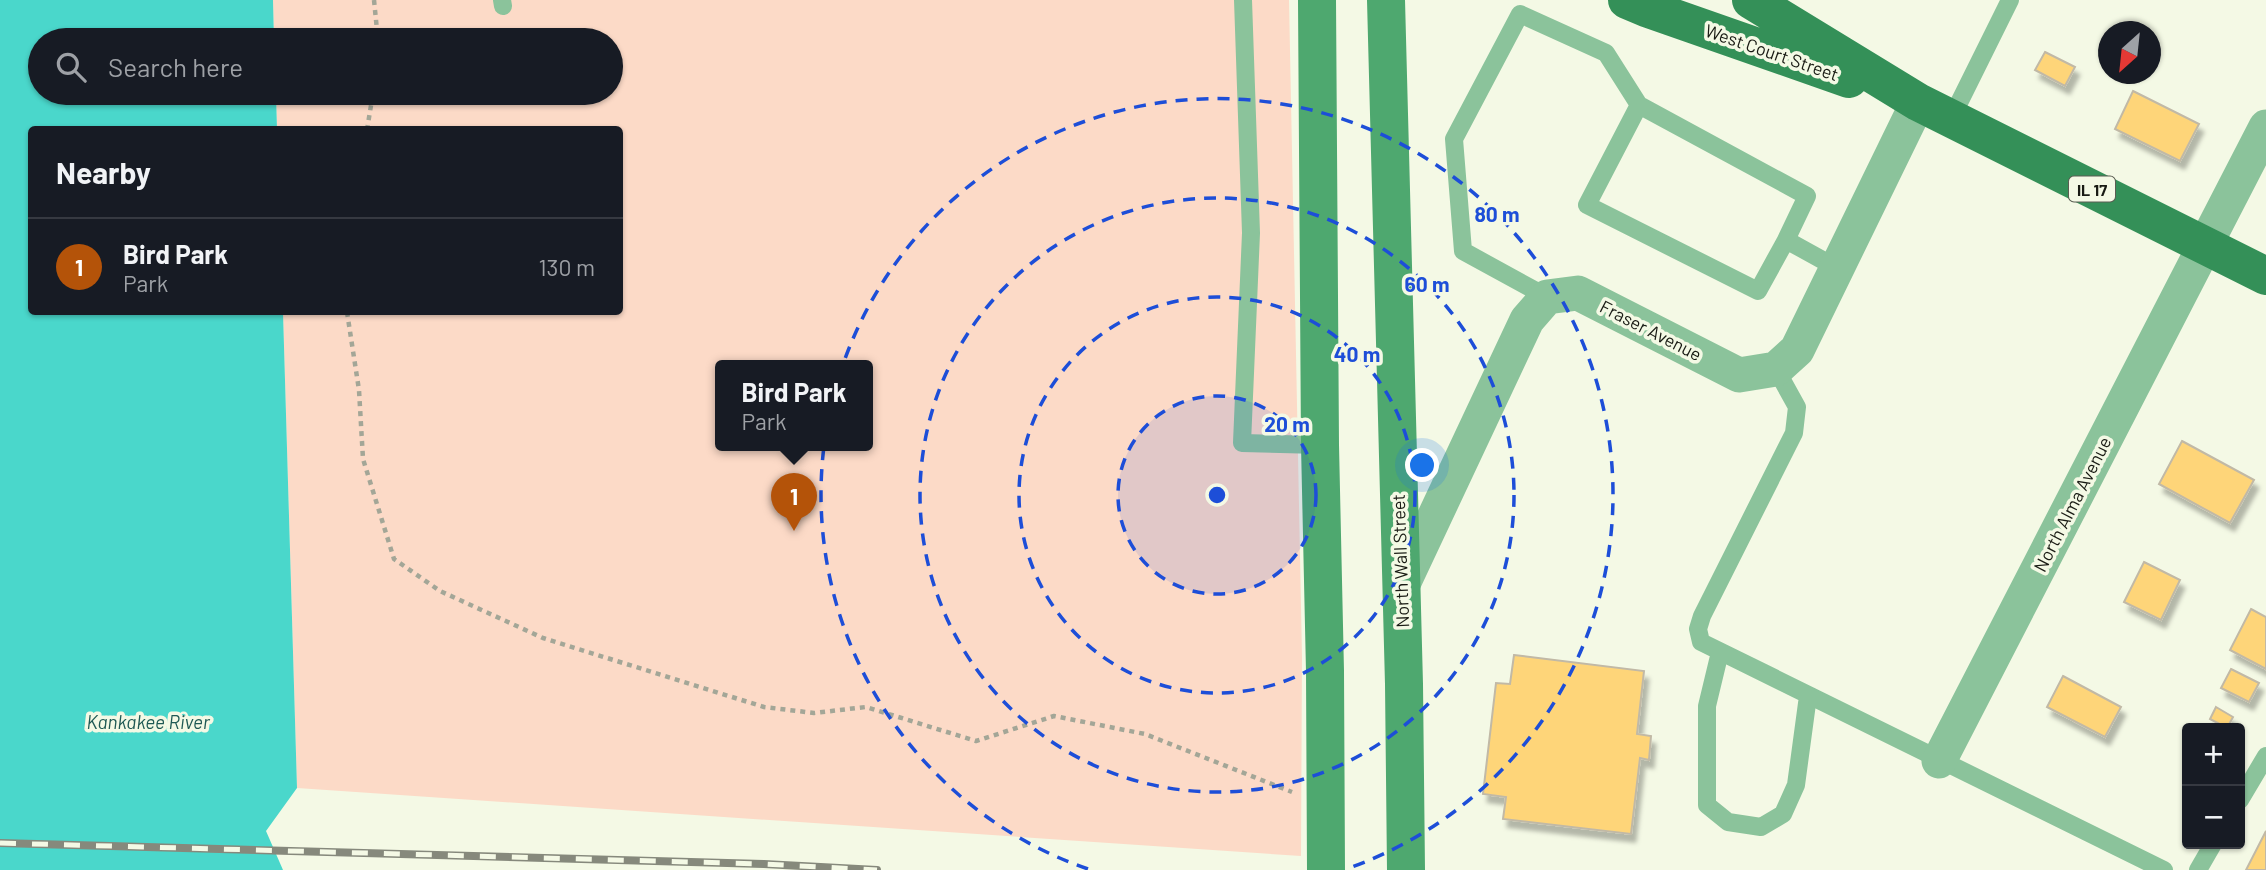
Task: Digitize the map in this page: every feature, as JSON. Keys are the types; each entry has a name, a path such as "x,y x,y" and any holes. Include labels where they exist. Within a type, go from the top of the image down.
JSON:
{"main road":[{"path":"1317,0 1326,870"},
{"name":"North Wall Street","path":"1386,0 1406,870"},
{"name":"West Court Street","path":"1627,0 1918,102"},
{"name":"West Court Street","path":"1751,0 1918,102 2266,276"}],"street":[{"path":"1776,369 1797,350 1918,102"},
{"name":"North Alma Avenue","path":"1939,761 2266,127"},
{"name":"Fraser Avenue","path":"1547,297 1578,293 1739,375 1776,369"},
{"path":"1401,588 1527,320 1547,297"}],"lane":[{"path":"1244,0 1251,233 1242,443 1320,445"},
{"path":"1951,119 2010,0"},
{"path":"1547,297 1463,251 1454,139 1520,14 1606,53 1639,105 1807,196 1786,240 1758,291 1587,205 1639,105"},
{"path":"1786,240 1837,268"},
{"path":"1776,369 1797,407 1794,433 1702,616 1698,629 1701,642 2165,870"},
{"path":"1720,652 1707,705 1706,805 1728,822 1761,827 1783,814 1796,785 1808,696"},
{"path":"2245,792 2266,756"},
{"path":"2197,870 2210,849"}],"path":[{"path":"374,0 378,28"},
{"path":"368,126 371,105"},
{"path":"346,315 359,390 363,459 386,536 394,559 440,591 543,638 764,706 814,713 866,707 976,741 1054,716 1145,734 1293,792"}],"shaded area":[{"path":"273,0 1289,0 1302,657 1301,856 297,788 283,315 623,315 623,126 277,126 276,105 623,105 623,28 274,28"}],"water":[{"name":"Kankakee River","path":"0,0 273,0 274,28 28,28 28,105 276,105 277,126 28,126 28,315 283,315 297,788 266,831 283,870 0,870"}],"building":[{"path":"2045,52 2075,67 2065,86 2035,70"},
{"path":"2133,91 2199,124 2180,161 2115,129"},
{"path":"2182,441 2254,480 2230,523 2159,484"},
{"path":"2144,562 2180,580 2161,620 2124,602"},
{"path":"2251,609 2266,617 2266,669 2230,650"},
{"path":"1514,655 1644,671 1637,734 1651,736 1649,760 1640,758 1631,834 1503,819 1506,797 1483,794 1496,683 1510,684"},
{"path":"2231,669 2259,683 2249,702 2221,688"},
{"path":"2063,676 2121,707 2105,737 2047,707"},
{"path":"2216,707 2233,717 2230,723 2218,723 2210,719"},
{"path":"2266,831 2266,870 2246,870"}],"railway":[{"path":"0,843 764,864 877,870"}],"place":[{"name":"Bird Park","path":"794,531"}]}
